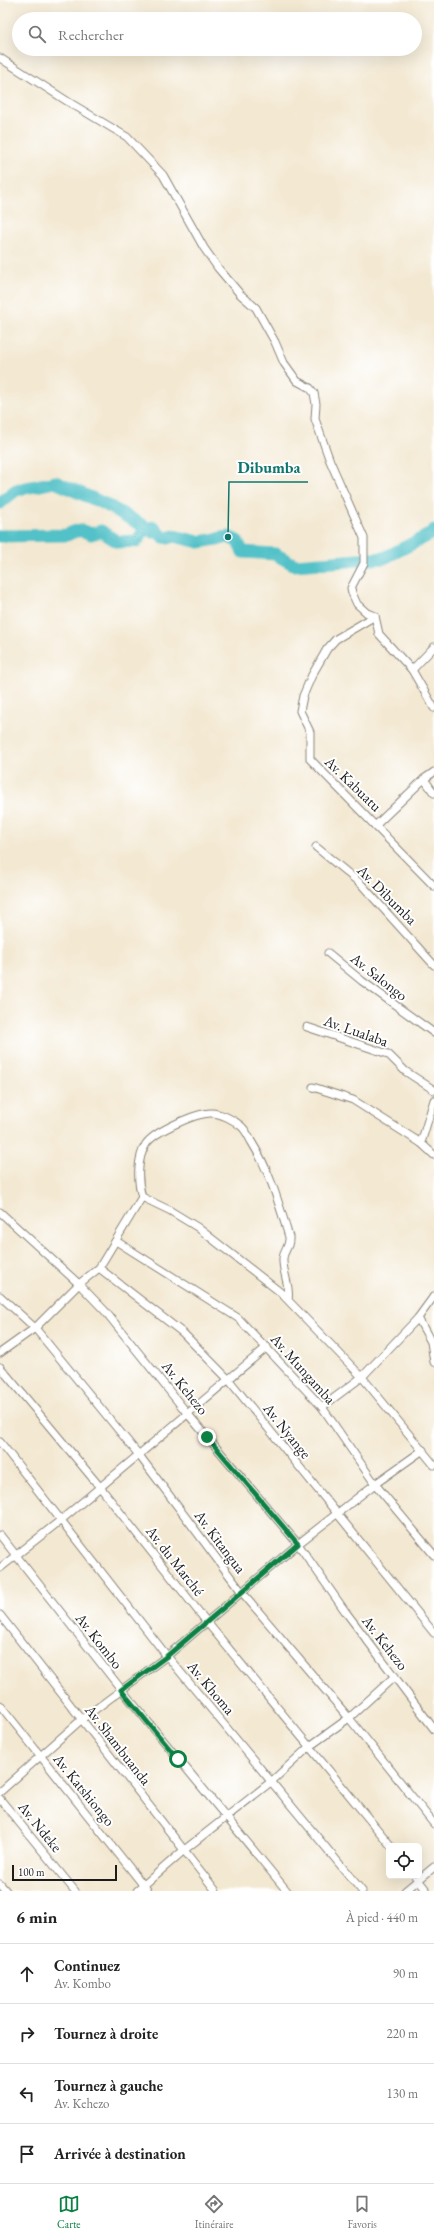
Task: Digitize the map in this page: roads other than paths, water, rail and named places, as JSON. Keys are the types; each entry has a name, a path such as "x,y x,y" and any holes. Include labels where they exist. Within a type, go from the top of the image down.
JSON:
{"street":[{"path":"0,58 127,137 163,175 204,248 240,294 256,308 275,342 284,363 297,381 310,388 314,393 316,404 315,419 330,461 364,538 365,560 351,588 352,593 357,604 367,613 375,616 378,634 412,670 434,708"},
{"name":"Av. Kabuatu","path":"375,616 336,639 328,649 312,675 303,696 300,710 310,732 312,762 376,825 434,886"},
{"path":"412,670 434,647"},
{"path":"376,825 424,779 434,772"},
{"path":"424,779 434,792"},
{"name":"Av. Dibumba","path":"316,847 361,884 434,965"},
{"name":"Av. Salongo","path":"328,953 362,981 434,1033"},
{"name":"Av. Lualaba","path":"307,1028 388,1054 405,1070 434,1090"},
{"path":"312,1087 353,1100 421,1144 434,1155"},
{"path":"421,1144 434,1100"},
{"path":"0,1353 36,1328 79,1284 99,1268 142,1197 138,1183 142,1153 147,1143 153,1137 179,1123 212,1112 234,1120 243,1127 266,1165 289,1237 289,1246 283,1258 289,1290 288,1300"},
{"path":"142,1197 169,1210 224,1246 288,1300 362,1377 424,1450 434,1465"},
{"name":"Av. Kehezo","path":"0,1212 79,1284 105,1311 187,1413 298,1544 345,1612 434,1729"},
{"name":"Av. Mungamba","path":"116,1241 238,1318 322,1407 375,1484 434,1555"},
{"name":"Av. Nyange","path":"99,1268 183,1333 229,1380 434,1633"},
{"name":"Av. Kitangua","path":"0,1296 36,1328 140,1455 241,1591 349,1718 434,1824"},
{"path":"322,1407 362,1377 418,1318 434,1296"},
{"path":"418,1318 431,1342 434,1362"},
{"path":"0,1568 140,1455 187,1413 229,1380 267,1347"},
{"name":"Av. du Marché","path":"0,1367 100,1487 206,1621 389,1843"},
{"name":"Av. Khoma","path":"0,1442 167,1656 272,1780 362,1891"},
{"path":"0,1792 81,1720 167,1656 241,1591 298,1544 375,1484 424,1450"},
{"name":"Av. Kombo","path":"0,1535 121,1690 286,1891"},
{"name":"Av. Shambuanda","path":"0,1615 183,1851 216,1891"},
{"path":"137,1891 146,1888 183,1851 272,1780 310,1746 349,1718 395,1676"},
{"name":"Av. Katshiongo","path":"0,1705 146,1888"},
{"name":"Av. Ndeke","path":"0,1799 75,1891"},
{"path":"422,1875 434,1867"},
{"path":"405,1891 416,1879"},
{"path":"418,1879 427,1891"},
{"path":"0,1884 6,1891"}],"waterway":[{"path":"0,503 16,490 55,482 105,504 154,532"},
{"path":"0,536 67,535 79,531 84,531 91,534 101,531 118,542 137,541 145,529 154,527 163,537 168,538 174,536 199,542 228,537 237,541 243,552 275,554 295,565 384,558 429,535 434,530"}],"place":[{"name":"Dibumba","path":"228,537"}]}
